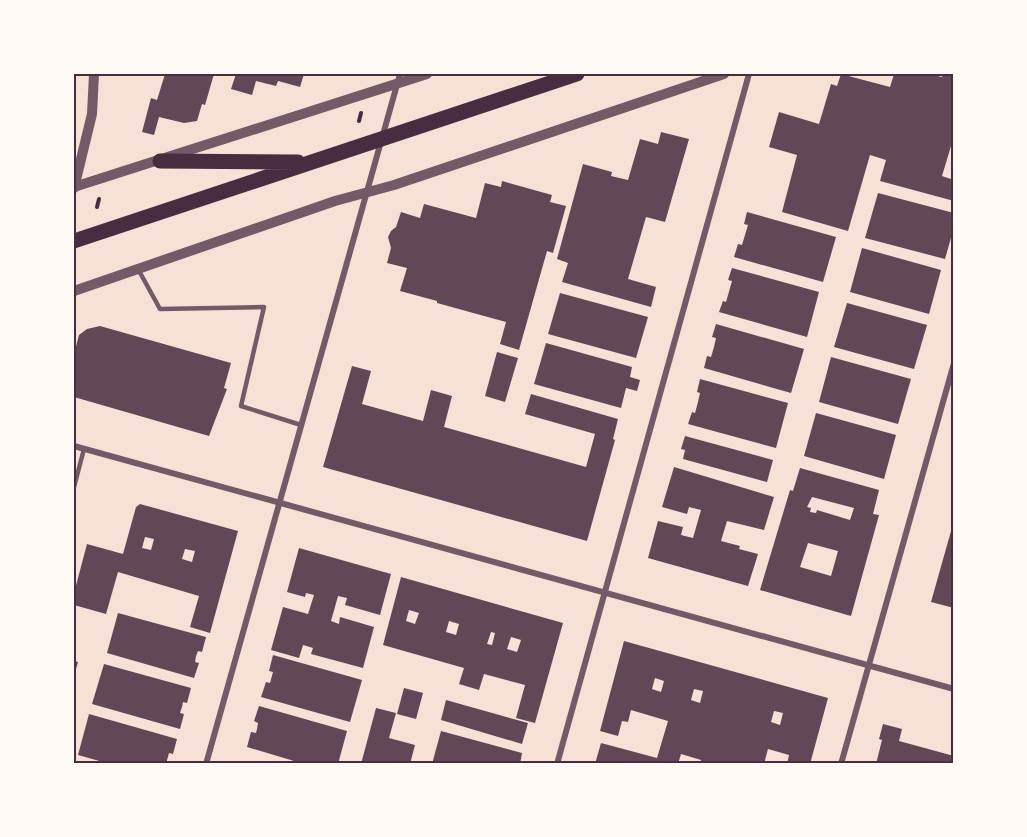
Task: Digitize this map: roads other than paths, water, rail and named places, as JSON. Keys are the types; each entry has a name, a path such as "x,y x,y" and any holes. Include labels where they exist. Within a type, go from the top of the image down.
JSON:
{"main road":[{"path":"74,241 577,74"},
{"path":"160,161 310,162"}],"street":[{"path":"74,187 92,114 94,74"},
{"path":"74,187 160,161 398,78 427,74"},
{"path":"74,291 335,201 394,185 724,74"},
{"path":"556,764 749,74"},
{"path":"206,764 398,78"},
{"path":"841,764 954,363"},
{"path":"74,446 954,689"}],"lane":[{"path":"138,269 160,309 264,307 241,406 301,425"},
{"path":"74,487 84,449"}]}
